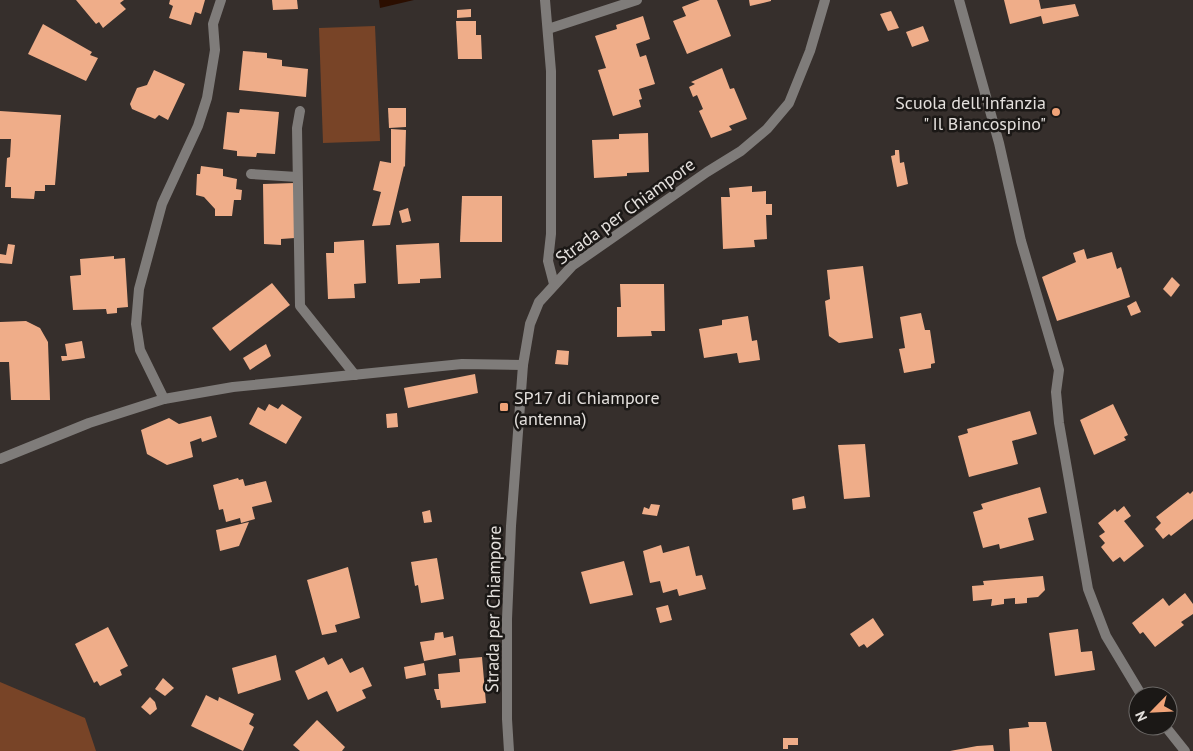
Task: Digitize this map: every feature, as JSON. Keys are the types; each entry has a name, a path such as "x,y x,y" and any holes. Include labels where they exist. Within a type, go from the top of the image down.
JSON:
{"street":[{"path":"164,399 140,350 136,324 138,289 162,204 198,126 207,98 215,50 214,24 220,0"},
{"path":"545,0 548,30 550,234 548,261 554,284"},
{"path":"548,30 637,0"},
{"name":"Strada per Chiampore","path":"510,751 507,719 507,619 511,526 523,365 530,324 539,302 572,266 620,231 741,150 767,129 789,103 810,51 825,0"},
{"path":"959,0 999,142 1021,241 1059,370 1056,392 1058,424 1088,589 1106,636 1136,686"},
{"path":"300,111 297,128 300,306 355,375"},
{"path":"251,174 298,176"},
{"path":"0,459 89,423 164,399 233,387 462,364 523,365"},
{"path":"1173,736 1185,751"}],"shaded area":[{"path":"379,0 414,0 380,8"},
{"path":"375,26 380,141 323,143 319,28"},
{"path":"0,682 85,718 96,751 0,751"}],"building":[{"path":"76,0 124,0 120,3 126,9 103,28 99,22 96,24"},
{"path":"170,0 205,0 201,14 195,12 191,25 169,18 173,6 169,4"},
{"path":"272,0 297,0 298,9 273,10"},
{"path":"700,0 717,0 731,36 687,54 673,21 686,16 682,7"},
{"path":"749,0 771,0 771,1 750,6"},
{"path":"1004,0 1039,0 1041,9 1075,4 1079,16 1043,24 1041,16 1010,24"},
{"path":"471,9 471,17 457,18 457,10"},
{"path":"891,11 899,28 888,31 880,14"},
{"path":"643,16 650,39 636,44 640,57 646,55 655,84 639,89 642,99 639,100 641,107 613,116 598,70 606,68 595,36 617,29 616,25"},
{"path":"456,21 476,21 476,35 481,35 482,59 458,59"},
{"path":"43,24 92,52 90,55 98,58 86,81 28,54"},
{"path":"923,26 929,41 912,47 906,32"},
{"path":"243,51 267,53 267,58 282,60 282,66 308,69 306,97 239,90"},
{"path":"722,68 730,89 734,88 747,119 729,126 732,130 711,138 699,111 703,109 697,95 693,97 689,87 695,84 691,82"},
{"path":"154,70 185,84 168,120 159,115 155,119 132,109 130,104 137,88 147,85"},
{"path":"388,108 406,108 406,127 389,128"},
{"path":"240,109 279,112 275,154 257,153 256,157 237,156 237,151 223,149 227,112 239,113"},
{"path":"0,111 61,115 55,185 45,185 45,191 35,191 34,199 11,198 11,187 5,187 7,158 10,157 11,139 0,139"},
{"path":"391,129 406,130 405,167 390,225 372,226 381,192 373,190 380,161 391,163"},
{"path":"648,133 649,172 627,173 627,176 594,178 592,140 619,139 619,134"},
{"path":"895,150 899,150 900,163 904,162 908,184 897,187 891,156 895,155"},
{"path":"201,166 223,169 223,176 237,179 236,189 242,190 241,200 234,200 232,216 215,216 215,209 204,197 196,195 197,174 200,174"},
{"path":"295,183 295,238 281,239 281,245 264,244 263,184"},
{"path":"752,186 752,192 766,191 766,204 772,204 772,215 766,215 767,239 754,240 755,247 723,249 721,197 730,197 729,188"},
{"path":"462,196 502,196 502,242 460,242"},
{"path":"408,208 411,221 402,223 399,211"},
{"path":"364,240 366,283 354,284 355,298 328,299 326,253 334,253 334,242"},
{"path":"439,243 441,278 420,279 420,283 398,284 396,245"},
{"path":"8,244 15,245 12,264 0,263 0,254 6,255"},
{"path":"1084,249 1087,259 1112,252 1117,269 1121,267 1130,297 1057,321 1042,277 1076,262 1073,253"},
{"path":"114,256 114,259 125,258 128,307 117,308 117,313 107,314 106,309 73,310 70,276 81,275 80,259"},
{"path":"863,266 873,338 839,343 829,336 825,301 830,299 827,270"},
{"path":"1172,277 1180,285 1171,297 1163,289"},
{"path":"272,283 290,305 230,351 212,328"},
{"path":"620,284 664,284 665,331 651,331 652,336 617,337 617,307 621,307"},
{"path":"1136,301 1141,312 1131,316 1127,306"},
{"path":"921,313 925,330 930,330 935,363 931,364 931,368 904,373 899,349 905,348 900,317"},
{"path":"748,316 752,341 757,340 760,360 739,363 737,353 704,358 699,329 722,325 722,320"},
{"path":"26,321 40,328 48,342 50,400 11,400 9,362 0,362 0,322"},
{"path":"82,341 85,358 62,361 61,356 67,356 65,344"},
{"path":"266,344 271,356 250,370 243,358"},
{"path":"557,350 569,351 568,365 555,364"},
{"path":"475,374 478,393 408,408 404,388"},
{"path":"269,404 278,409 282,404 302,417 286,444 249,424 258,407 265,411"},
{"path":"1113,404 1128,435 1124,437 1126,440 1094,455 1080,420"},
{"path":"1030,411 1037,434 1012,441 1018,464 969,477 958,436 968,433 967,429"},
{"path":"397,413 398,427 387,428 386,414"},
{"path":"211,416 217,437 202,442 201,438 190,442 193,457 167,465 147,454 141,430 169,418 179,424"},
{"path":"865,444 870,497 844,499 838,445"},
{"path":"238,478 239,480 243,479 245,486 266,481 272,502 252,507 255,519 241,523 240,518 226,522 223,509 219,510 213,485"},
{"path":"1040,487 1047,513 1028,518 1034,540 1000,549 999,544 983,548 973,512 983,509 981,504"},
{"path":"1193,491 1193,519 1171,536 1169,534 1163,539 1155,529 1161,523 1156,517 1188,492 1190,494"},
{"path":"804,496 806,508 793,510 792,499"},
{"path":"651,504 660,505 657,516 642,514 644,507 649,509"},
{"path":"1124,506 1131,516 1124,521 1144,546 1124,562 1120,557 1113,562 1101,547 1105,543 1099,536 1105,532 1098,523 1115,509 1117,512"},
{"path":"430,510 432,522 424,523 422,512"},
{"path":"249,522 239,546 220,551 216,530"},
{"path":"661,545 663,553 689,546 696,576 702,575 706,589 679,596 677,589 663,593 660,581 650,583 643,551"},
{"path":"437,558 444,599 421,603 418,585 415,586 411,562"},
{"path":"624,561 633,595 590,604 581,572"},
{"path":"348,567 360,618 335,625 337,632 322,635 307,580"},
{"path":"1043,576 1045,590 1038,597 1027,598 1027,603 1015,604 1015,598 1004,599 1004,604 991,606 992,599 973,601 972,586 984,585 983,581"},
{"path":"1185,593 1193,604 1193,614 1181,622 1184,625 1155,647 1143,632 1140,634 1132,623 1163,598 1169,606"},
{"path":"668,605 672,620 660,623 656,608"},
{"path":"873,618 884,635 867,648 864,644 859,647 850,634"},
{"path":"108,627 128,666 120,670 122,675 100,686 97,681 94,683 75,644"},
{"path":"1078,629 1081,652 1092,651 1095,670 1055,676 1049,633"},
{"path":"443,632 444,638 453,636 456,655 424,661 420,642 434,640 435,633"},
{"path":"276,655 281,680 238,694 232,668"},
{"path":"324,657 328,665 342,658 350,673 363,667 372,686 362,690 366,698 337,712 327,691 308,700 295,671"},
{"path":"482,657 486,703 441,708 440,700 437,700 434,689 439,689 438,674 460,672 459,659"},
{"path":"424,663 426,675 406,679 404,667"},
{"path":"163,678 174,688 165,696 155,689"},
{"path":"206,695 218,701 219,697 254,714 249,724 254,727 243,751 191,726"},
{"path":"150,697 155,702 157,709 150,715 141,707"},
{"path":"317,720 345,747 342,751 300,751 293,745"},
{"path":"1028,722 1046,722 1052,751 1010,751 1009,729 1029,727"},
{"path":"783,738 798,738 798,745 788,745 788,749 783,749"},
{"path":"993,745 994,751 950,751 977,746"}],"place":[{"name":"Scuola dell'Infanzia \" Il Biancospino\"","path":"1056,112"},
{"name":"SP17 di Chiampore (antenna)","path":"504,407"}]}
